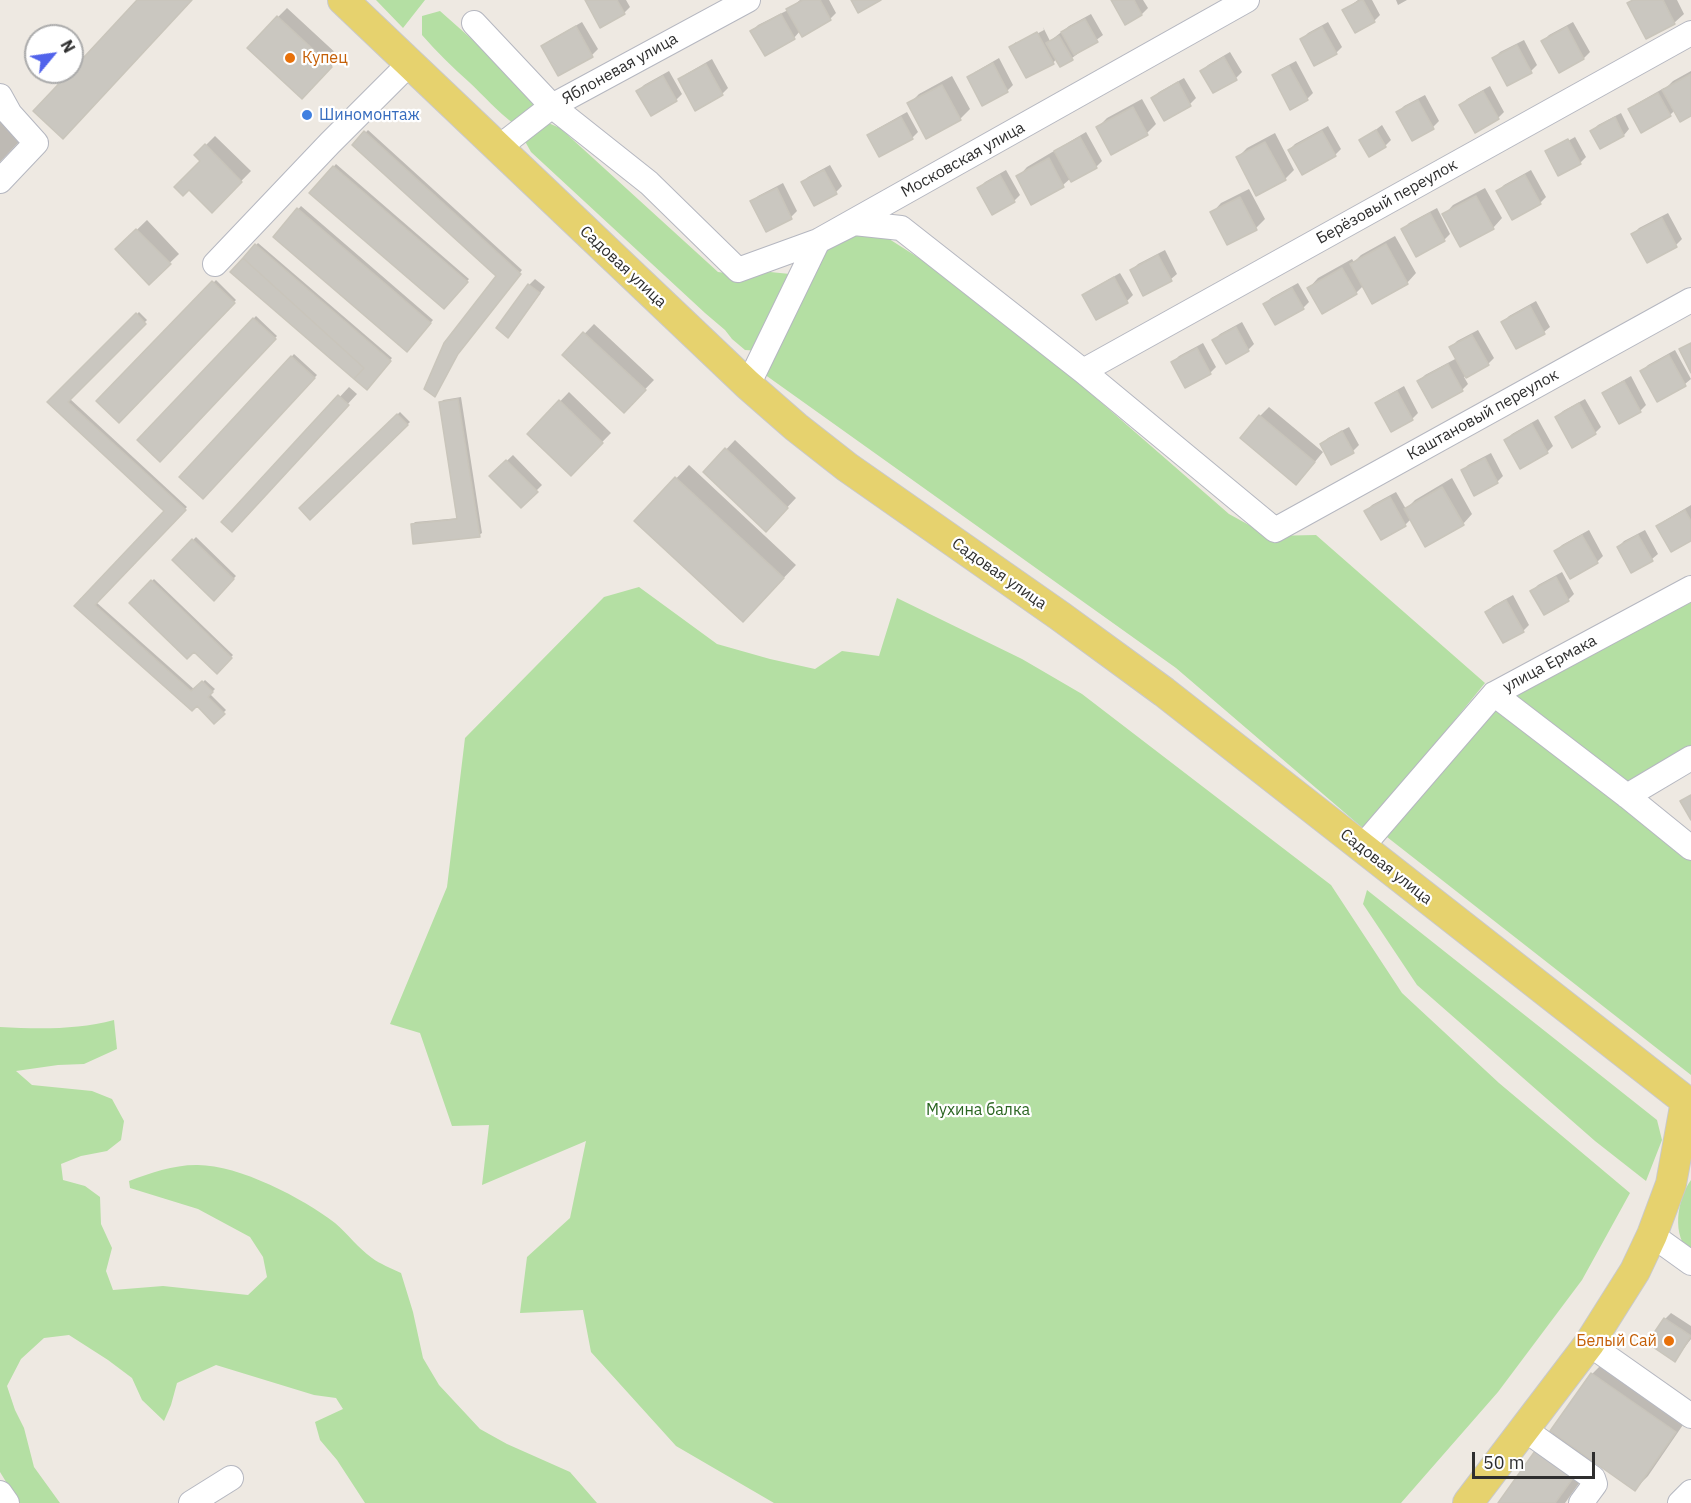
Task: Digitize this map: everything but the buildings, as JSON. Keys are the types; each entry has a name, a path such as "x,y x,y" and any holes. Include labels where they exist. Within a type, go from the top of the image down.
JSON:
{"main road":[{"name":"Садовая улица","path":"343,0 796,427 847,466 1164,692 1689,1103"},
{"path":"1468,1503 1589,1344 1635,1272 1671,1184 1689,1103"},
{"path":"1671,1184 1691,1162"}],"street":[{"name":"Яблоневая улица","path":"498,147 552,106 748,0"},
{"name":"Московская улица","path":"818,241 1247,0"},
{"path":"474,23 552,106 649,183 738,270 818,241 854,223 901,228 1083,371"},
{"name":"Берёзовый переулок","path":"1083,371 1691,33"},
{"path":"215,264 409,64"},
{"path":"0,96 10,114 36,143 0,181"},
{"path":"748,384 818,241"},
{"name":"Каштановый переулок","path":"1083,371 1275,530 1691,300"},
{"name":"улица Ермака","path":"1361,848 1494,694 1691,588"},
{"path":"1494,694 1691,848"},
{"path":"1627,796 1691,758"},
{"path":"1652,1235 1691,1263"},
{"path":"1589,1344 1691,1416"},
{"path":"1524,1429 1593,1478 1594,1484 1581,1503"},
{"path":"191,1503 231,1478"},
{"path":"1680,1503 1691,1492"},
{"path":"0,1493 7,1503"}],"green space":[{"path":"376,0 425,0 403,28"},
{"path":"440,11 519,81 535,101 528,116 514,124 422,35 422,16"},
{"path":"546,122 560,128 718,272 746,276 770,272 790,274 760,351 745,350 732,339 725,330 531,152 522,136"},
{"path":"859,232 886,237 958,283 1026,337 1229,514 1269,536 1316,535 1485,683 1365,830 1176,668 764,374 828,243"},
{"name":"Мухина балка","path":"639,587 717,644 815,669 842,651 879,656 897,598 1022,659 1082,694 1331,885 1402,993 1499,1083 1630,1193 1582,1280 1498,1392 1401,1503 774,1503 676,1446 591,1352 583,1310 520,1313 527,1257 570,1218 586,1141 482,1185 489,1125 452,1126 420,1033 390,1024 447,887 465,738 604,597"},
{"path":"1691,599 1691,746 1627,782 1507,696"},
{"path":"1496,708 1691,859 1691,1075 1387,837"},
{"path":"1367,890 1657,1120 1662,1140 1646,1181 1595,1141 1417,985 1363,904"},
{"path":"114,1020 117,1049 84,1064 16,1071 32,1085 92,1091 112,1099 124,1121 121,1140 107,1151 81,1156 61,1164 63,1180 85,1186 100,1197 101,1224 112,1248 106,1271 113,1290 163,1286 248,1295 267,1277 263,1257 250,1237 198,1209 130,1188 129,1181 153,1172 196,1165 231,1170 269,1184 322,1213 372,1258 401,1273 413,1312 423,1358 439,1385 480,1429 507,1444 570,1472 597,1503 365,1503 337,1460 320,1440 315,1422 343,1409 336,1398 314,1395 216,1365 177,1383 164,1421 142,1400 132,1378 69,1335 44,1338 21,1359 7,1386 24,1428 34,1467 60,1503 19,1503 0,1472 0,1027 72,1027"},
{"path":"1691,1180 1691,1253 1681,1238 1678,1218 1682,1197"}],"place":[{"name":"Купец","path":"290,58"},
{"name":"Шиномонтаж","path":"307,115"},
{"name":"Белый Сай","path":"1669,1341"}]}
